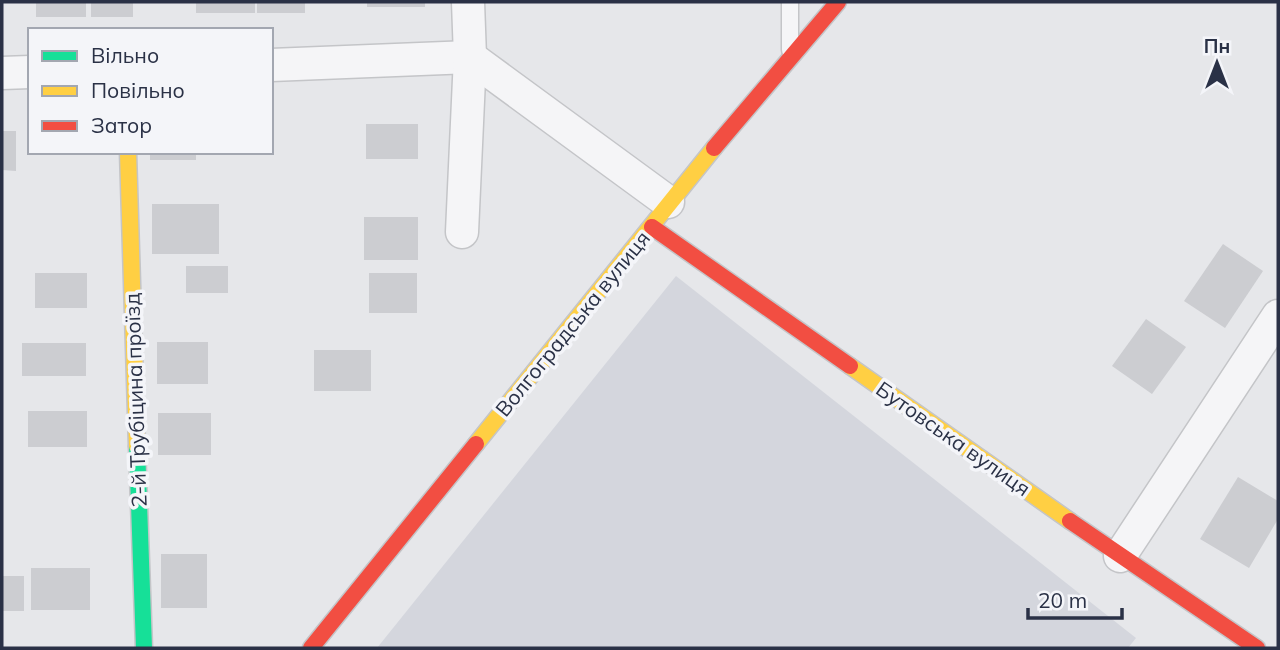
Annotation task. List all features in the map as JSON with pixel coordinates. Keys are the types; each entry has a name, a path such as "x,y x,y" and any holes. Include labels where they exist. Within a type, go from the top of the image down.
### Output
{"street":[{"path":"462,232 470,57 468,2"},
{"name":"Волгоградська вулиця","path":"311,648 660,215 838,2"},
{"path":"273,65 470,57 660,215"},
{"path":"2,73 28,72"},
{"name":"2-й Трубіцина проїзд","path":"128,154 144,648"},
{"name":"Бутовська вулиця","path":"660,215 1120,556 1257,648"},
{"path":"1120,556 1278,316"}],"lane":[{"path":"790,2 790,60"}],"shaded area":[{"path":"676,276 1136,638 1128,648 377,648"}],"building":[{"path":"36,2 86,2 86,17 36,17"},
{"path":"91,2 133,2 133,17 91,17"},
{"path":"196,2 255,2 255,13 196,13"},
{"path":"257,2 305,2 305,13 257,13"},
{"path":"367,2 425,2 425,7 367,7"},
{"path":"366,124 418,124 418,159 366,159"},
{"path":"2,131 16,131 16,171 2,170"},
{"path":"150,154 196,154 196,160 150,160"},
{"path":"152,204 219,204 219,254 152,254"},
{"path":"364,217 418,217 418,260 364,260"},
{"path":"1223,244 1263,271 1225,328 1184,301"},
{"path":"186,266 228,266 228,293 186,293"},
{"path":"35,273 87,273 87,308 35,308"},
{"path":"369,273 417,273 417,313 369,313"},
{"path":"1146,319 1186,347 1152,394 1112,366"},
{"path":"157,342 208,342 208,384 157,384"},
{"path":"22,343 86,343 86,376 22,376"},
{"path":"314,350 371,350 371,391 314,391"},
{"path":"28,411 87,411 87,447 28,447"},
{"path":"158,413 211,413 211,455 158,455"},
{"path":"1238,477 1278,501 1278,519 1249,568 1200,539"},
{"path":"161,554 207,554 207,608 161,608"},
{"path":"31,568 90,568 90,610 31,610"},
{"path":"2,576 24,576 24,611 2,611"}],"traffic: fast":[{"path":"137,446 144,648"}],"traffic: slow":[{"path":"476,444 714,148"},
{"path":"128,154 137,446"},
{"path":"850,366 1070,521"}],"traffic: jam":[{"path":"714,148 838,2"},
{"path":"652,227 850,366"},
{"path":"311,648 476,444"},
{"path":"1070,521 1257,648"}]}
